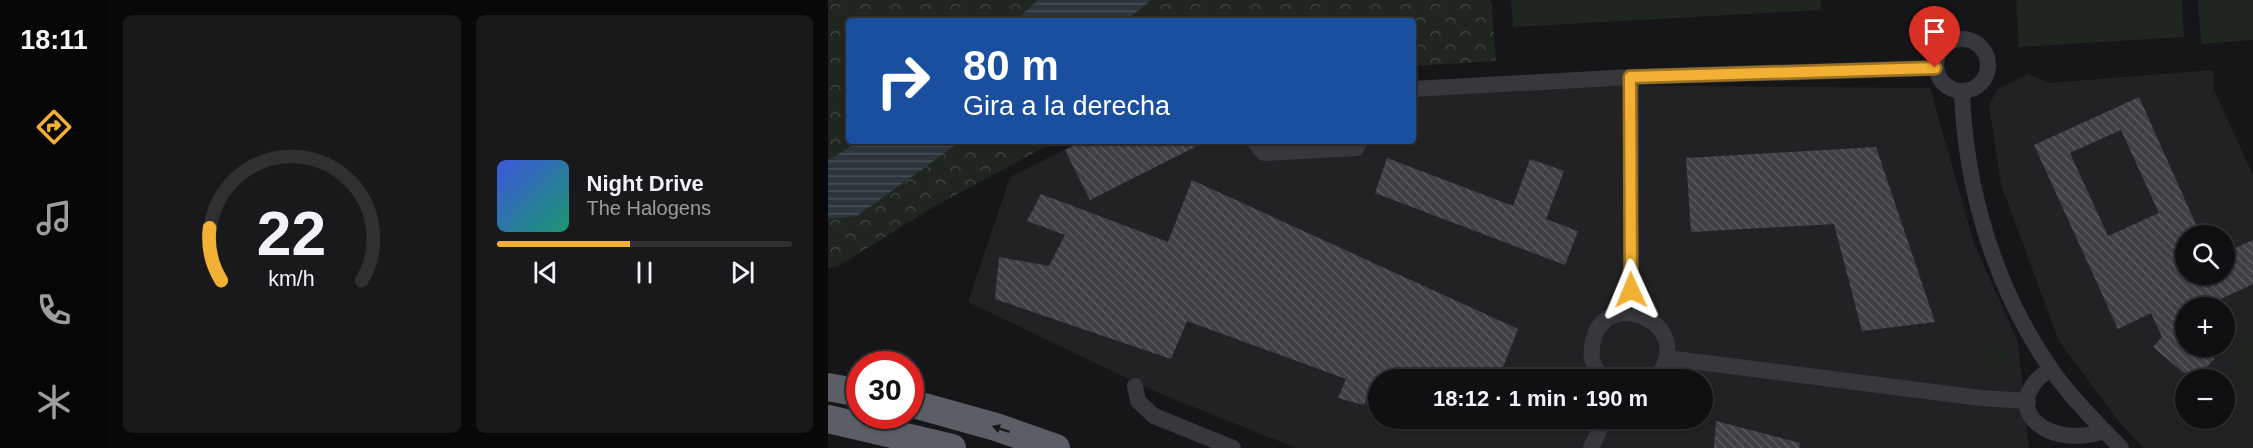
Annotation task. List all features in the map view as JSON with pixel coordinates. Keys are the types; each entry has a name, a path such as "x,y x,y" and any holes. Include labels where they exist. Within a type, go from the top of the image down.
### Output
{"highway":[{"path":"828,387 846,390"},
{"path":"924,407 996,427 1056,448"},
{"path":"828,419 952,448"}],"street":[{"path":"1964,38 1973,40 1980,46 1988,62 1984,79 1971,90 1962,91 1947,87 1937,75 1935,68 1938,52 1949,41 1964,38"},
{"path":"1416,89 1630,77 1935,68"},
{"path":"1630,77 1631,312"},
{"path":"1962,91 1963,132 1972,186 2009,294 2025,328 2051,369 2121,448"},
{"path":"1256,144 1264,153 1356,148 1358,144"},
{"path":"1597,369 1591,352 1598,329 1618,314 1631,312 1644,315 1655,322 1663,333 1668,345 1663,369"},
{"path":"1667,358 1981,398 2028,401"},
{"path":"2051,369 2032,387 2028,401 2031,423 2040,436 2050,444 2072,448 2086,444 2104,431"},
{"path":"1135,386 1138,401 1154,417 1233,448"},
{"path":"1591,448 1600,429"}],"shaded area":[{"path":"1038,0 1151,0 1129,18 1018,18"},
{"path":"2213,70 2214,90 2253,175 2253,448 2143,448 2116,418 2059,341 2001,185 1989,104 1998,89 2028,74 2049,83"},
{"path":"1587,85 1930,88 1974,243 2018,342 2029,448 1296,448 1156,392 968,302 1010,177 1076,144 1416,144 1416,91"},
{"path":"855,144 957,144 857,216 828,219 828,160"}],"green space":[{"path":"828,0 1491,0 1496,61 1416,66 1416,18 846,18 846,144 1050,144 935,206 837,267 828,268"},
{"path":"1511,0 1820,0 1821,10 1513,27"},
{"path":"2016,0 2182,0 2184,37 2019,47"},
{"path":"2198,0 2253,0 2253,40 2201,44"},
{"path":"2253,336 2253,388 2235,372 2235,369 2227,365"},
{"path":"1995,346 2003,349 2006,357 2003,365 1995,368 1987,365 1984,357 1987,349"}],"building":[{"path":"2139,97 2196,225 2175,225 2175,285 2235,285 2235,248 2253,240 2253,284 2225,297 2175,297 2175,357 2214,357 2214,360 2202,369 2179,369 2153,347 2162,337 2151,313 2118,329 2034,145","holes":["2121,130 2159,213 2108,236 2070,153"]},
{"path":"1076,144 1201,144 1090,200 1065,150"},
{"path":"1876,147 1935,322 1862,331 1834,224 1691,232 1686,158"},
{"path":"1387,158 1513,206 1530,159 1564,171 1546,219 1578,231 1565,265 1375,193"},
{"path":"1192,180 1518,329 1502,369 1368,369 1368,394 1364,405 1338,398 1346,379 1187,321 1171,359 995,299 999,257 1049,266 1065,235 1027,221 1041,194 1168,242"},
{"path":"1716,421 1800,443 1799,448 1714,448"}],"route":[{"path":"1631,290 1630,77 1935,68"}]}
